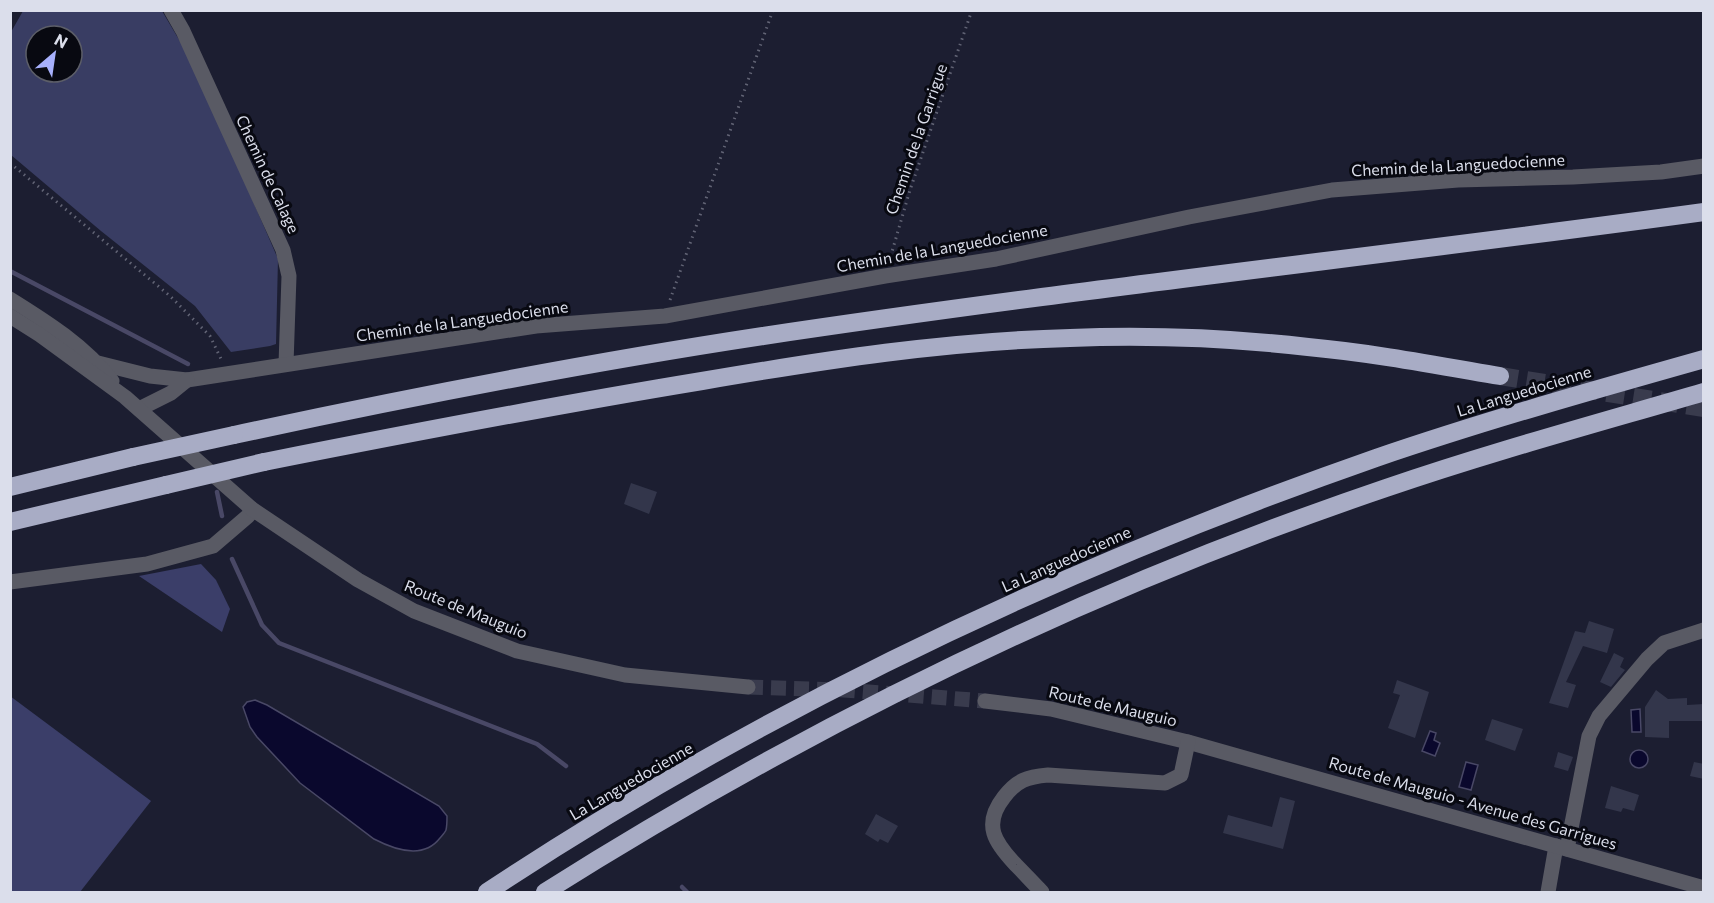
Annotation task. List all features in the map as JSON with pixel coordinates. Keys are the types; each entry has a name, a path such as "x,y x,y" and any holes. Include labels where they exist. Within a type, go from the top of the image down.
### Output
{"highway":[{"path":"10,487 133,457 380,404 497,381 771,335 1058,294 1704,212"},
{"path":"10,522 264,462 490,417 841,358 995,341 1133,337 1253,341 1369,354 1500,376"},
{"name":"La Languedocienne","path":"487,892 638,798 789,713 1032,594 1158,540 1378,457 1529,409 1704,359"},
{"path":"544,892 663,820 805,741 975,656 1107,596 1223,548 1386,488 1704,392"}],"street":[{"name":"Chemin de Calage","path":"171,10 183,31 283,250 289,276 286,364"},
{"name":"Chemin de la Languedocienne","path":"98,363 150,376 187,380 536,326 665,316 885,276 996,259 1189,217 1332,190 1458,180 1661,172 1704,166"},
{"path":"10,299 52,325 98,363 125,397"},
{"path":"10,316 125,397"},
{"name":"Chemin de la Languedocienne","path":"139,409 171,393 187,380"},
{"name":"Route de Mauguio","path":"125,397 252,509 358,580 414,611 517,651 624,675 748,687"},
{"path":"10,582 147,564 213,546 248,516 252,509"},
{"path":"1548,892 1589,736 1599,716 1647,659 1664,643 1704,630"},
{"name":"Route de Mauguio","path":"985,701 1051,709 1233,754"},
{"path":"1042,892 998,845 993,834 992,824 998,804 1012,786 1032,776 1047,775 1165,783 1181,775 1188,742"},
{"name":"Route de Mauguio - Avenue des Garrigues","path":"1233,754 1704,888"}],"path":[{"path":"665,316 773,10"},
{"name":"Chemin de la Garrigue","path":"885,276 910,190 972,10"},
{"path":"10,163 170,296 210,336 227,373"}],"shaded area":[{"path":"23,11 162,11 194,65 278,259 276,344 231,352 195,306 11,155 11,32"},
{"path":"201,564 216,580 230,609 222,632 139,576"},
{"path":"10,696 151,801 80,892 11,892"},
{"path":"255,700 439,806 447,816 445,832 433,845 417,851 391,847 374,839 300,783 257,737 250,727 243,707 247,702"},
{"path":"1640,709 1641,732 1632,732 1631,710"},
{"path":"1430,731 1436,733 1434,740 1440,743 1435,756 1422,751"},
{"path":"1639,750 1645,753 1648,759 1645,765 1639,768 1633,765 1630,759 1633,753"},
{"path":"1466,762 1478,765 1471,790 1459,787"}],"building":[{"path":"631,483 657,492 649,514 624,504"},
{"path":"1589,621 1614,629 1607,653 1583,646 1566,682 1576,685 1568,708 1549,703 1575,631 1585,633"},
{"path":"1614,653 1624,658 1620,667 1625,670 1611,687 1600,682"},
{"path":"1397,680 1429,692 1415,738 1388,728 1400,695 1393,693"},
{"path":"1656,690 1668,699 1687,698 1687,705 1704,704 1703,721 1669,721 1669,738 1645,737 1645,707"},
{"path":"1492,719 1523,729 1515,751 1485,740"},
{"path":"1558,752 1573,757 1568,771 1554,767"},
{"path":"1694,762 1704,764 1704,779 1690,776"},
{"path":"1611,786 1639,795 1634,811 1623,808 1621,812 1605,808"},
{"path":"1280,797 1295,801 1283,849 1223,833 1228,815 1272,827"},
{"path":"876,814 898,826 888,843 880,839 878,842 865,834"}],"waterway":[{"path":"10,271 188,364"},
{"path":"217,492 222,516"},
{"path":"232,559 262,625 279,643 537,744 566,766"},
{"path":"682,887 687,892"}],"tunnel":[{"path":"1500,376 1704,408"},
{"path":"748,687 844,690 985,701"}]}
